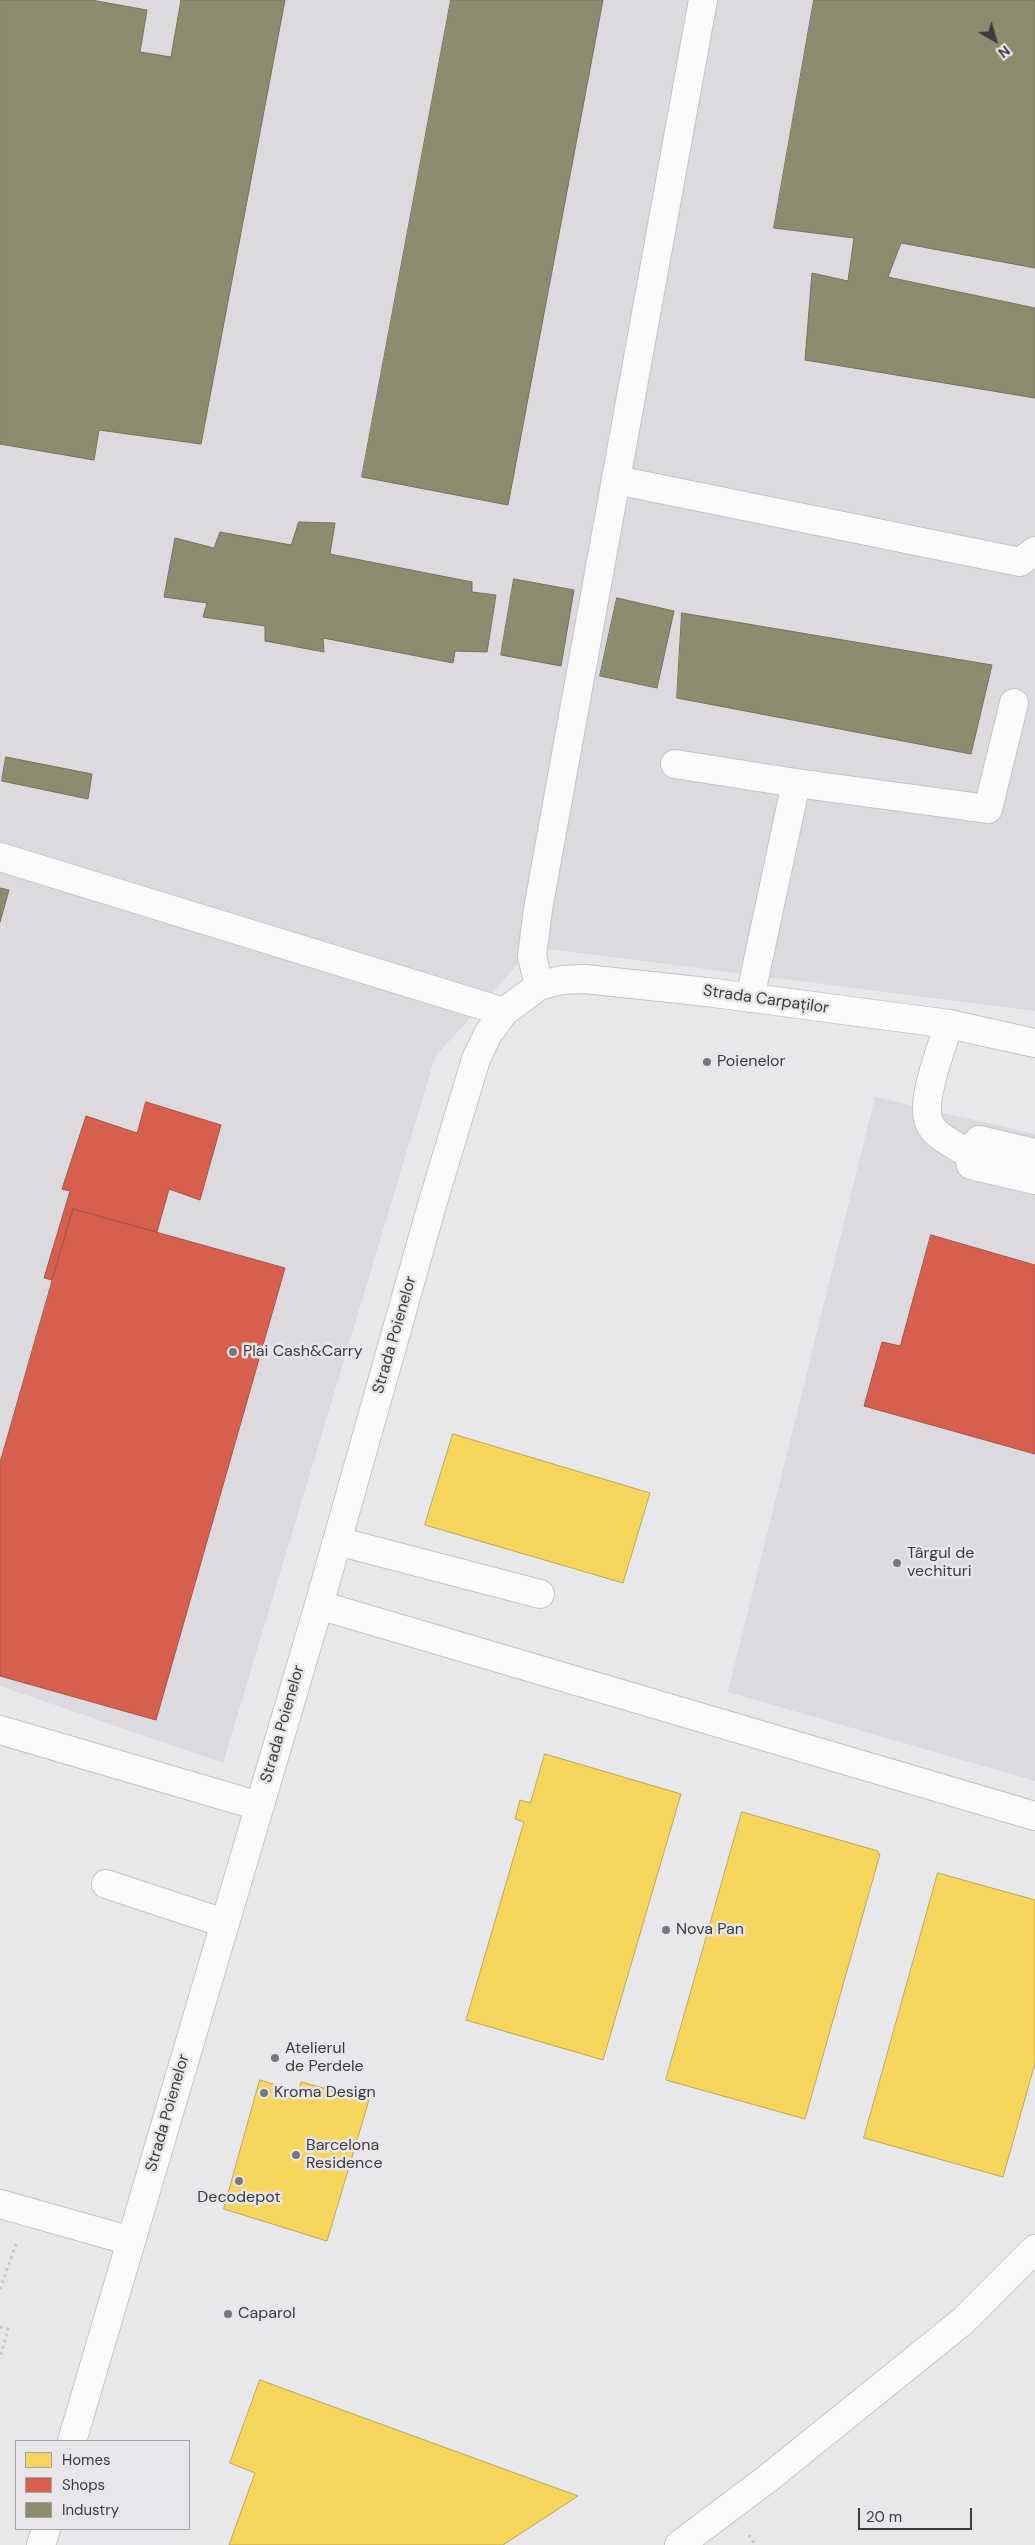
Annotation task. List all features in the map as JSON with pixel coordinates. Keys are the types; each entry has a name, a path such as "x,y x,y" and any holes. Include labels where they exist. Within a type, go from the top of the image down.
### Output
{"main road":[{"path":"539,986 532,956 538,909 703,0"},
{"path":"616,480 1020,562 1035,551"},
{"path":"675,764 796,783 988,809 1014,703"},
{"path":"750,998 796,783"},
{"path":"0,857 504,1012"},
{"name":"Strada Carpaților","path":"504,1012 539,986 561,980 585,979 948,1024 1035,1044"},
{"name":"Strada Poienelor","path":"72,2440 319,1605 473,1068 488,1034 504,1012"},
{"path":"948,1024 927,1102 928,1122 939,1135 968,1153 971,1165 1035,1180"},
{"path":"968,1153 979,1140 1035,1153"},
{"path":"337,1541 540,1594"},
{"path":"319,1605 1035,1816"},
{"path":"0,1730 259,1806"},
{"path":"106,1884 224,1923"},
{"path":"0,2204 130,2241"},
{"path":"679,2545 767,2479 963,2321 1035,2249"},
{"path":"41,2545 46,2530"}],"path":[{"path":"0,2327 8,2329 0,2358"},
{"path":"747,2532 755,2545"}],"shaded area":[{"path":"0,0 1035,0 1035,1011 533,947 435,1057 223,1763 0,1686"},
{"name":"Târgul de vechituri","path":"875,1097 1035,1134 1035,1781 728,1692"}],"building: Homes":[{"path":"453,1434 650,1493 623,1583 425,1525"},
{"path":"545,1754 681,1794 603,2060 466,2020 524,1822 515,1819 520,1800 530,1803"},
{"path":"742,1812 878,1851 878,1854 880,1854 805,2119 666,2080"},
{"path":"938,1873 1035,1900 1035,2063 1003,2177 864,2138"},
{"name":"Barcelona Residence","path":"260,2080 298,2092 301,2082 369,2100 327,2241 224,2209"},
{"path":"260,2380 578,2496 503,2545 229,2545 255,2473 230,2463"}],"building: Shops":[{"path":"146,1102 221,1125 200,1200 169,1189 157,1232 73,1209 52,1280 44,1278 70,1191 62,1189 86,1116 137,1133"},
{"path":"73,1209 285,1268 156,1720 0,1676 0,1463"},
{"path":"931,1235 1035,1265 1035,1454 864,1406 882,1342 900,1346"}],"building: Industry":[{"path":"0,0 91,0 147,10 140,52 171,57 181,0 285,0 201,444 99,430 94,460 0,444"},
{"path":"451,0 603,0 508,505 362,477"},
{"path":"814,0 1035,0 1035,268 901,243 888,277 1035,308 1035,398 805,360 812,273 848,281 854,238 774,228"},
{"path":"299,522 335,523 330,554 472,582 472,592 496,595 487,652 455,651 453,663 323,638 324,652 265,641 265,626 203,617 207,603 164,597 175,538 214,548 220,532 291,545"},
{"path":"514,579 574,590 561,666 501,655"},
{"path":"617,598 674,611 657,688 600,676"},
{"path":"682,613 992,665 971,754 677,698"},
{"path":"6,757 92,774 88,799 2,781"},
{"path":"0,888 9,890 0,922"}],"place":[{"name":"Poienelor","path":"707,1062"},
{"name":"Plai Cash&Carry","path":"233,1352"},
{"name":"Târgul de vechituri","path":"897,1563"},
{"name":"Nova Pan","path":"666,1930"},
{"name":"Atelierul de Perdele","path":"275,2058"},
{"name":"Kroma Design","path":"264,2093"},
{"name":"Barcelona Residence","path":"296,2155"},
{"name":"Decodepot","path":"239,2181"},
{"name":"Caparol","path":"228,2314"}]}
